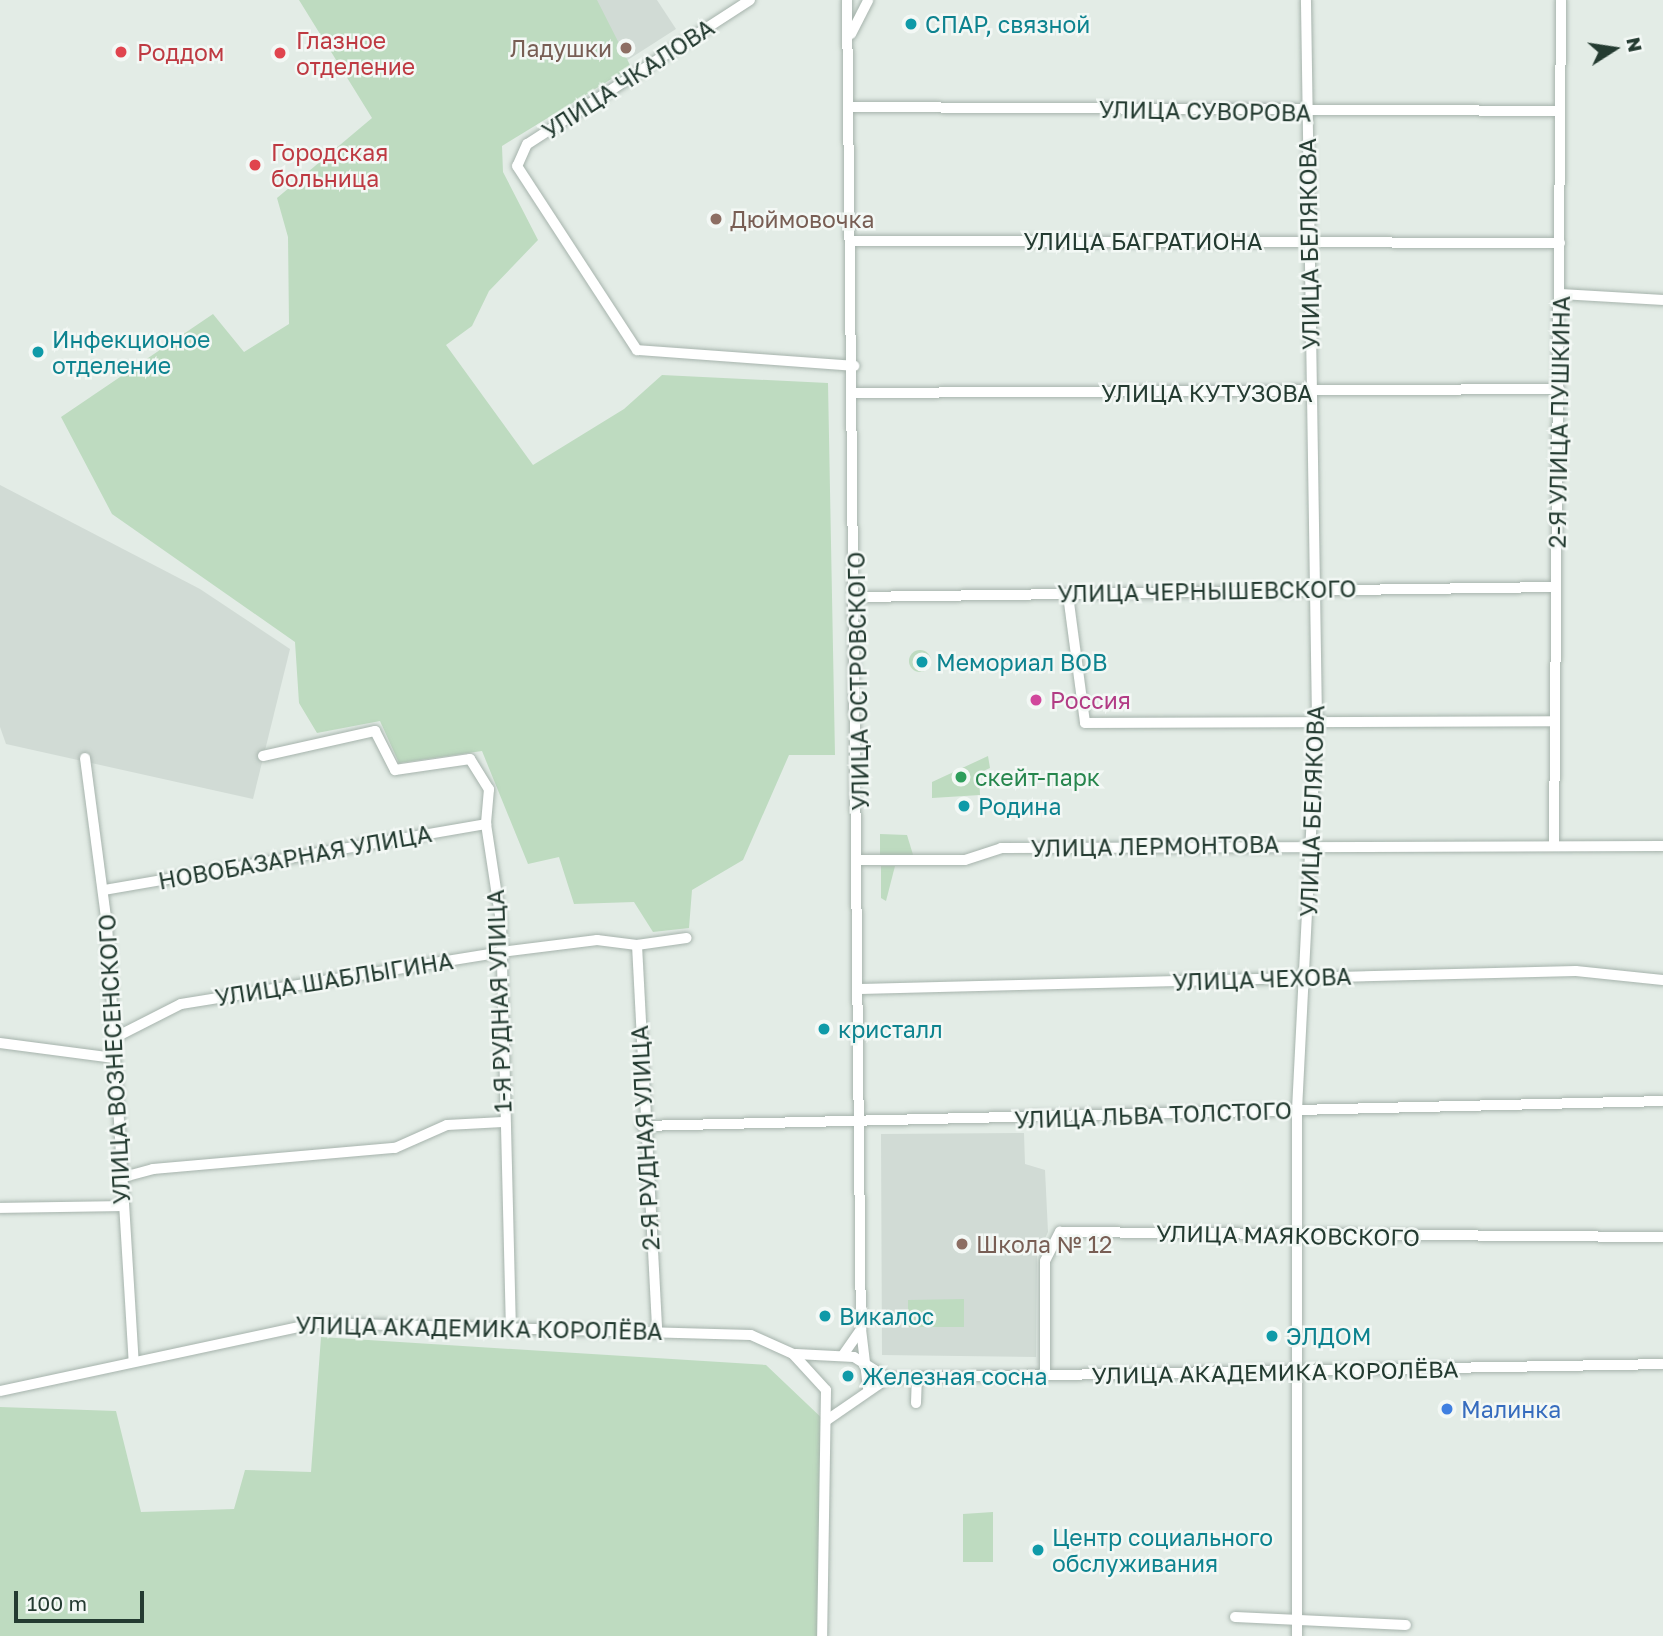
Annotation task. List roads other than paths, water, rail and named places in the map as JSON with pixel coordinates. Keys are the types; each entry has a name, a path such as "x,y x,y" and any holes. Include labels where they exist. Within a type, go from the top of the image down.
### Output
{"street":[{"name":"УЛИЦА ЧКАЛОВА","path":"750,0 527,144 517,166 637,350 854,366"},
{"name":"УЛИЦА ОСТРОВСКОГО","path":"848,0 851,34 862,1329 865,1365"},
{"name":"УЛИЦА ОСТРОВСКОГО","path":"851,34 868,0"},
{"name":"УЛИЦА БЕЛЯКОВА","path":"1297,1636 1297,1110 1313,845 1317,720 1306,0"},
{"name":"2-Я УЛИЦА ПУШКИНА","path":"1555,843 1561,0"},
{"name":"УЛИЦА СУВОРОВА","path":"851,107 1306,112 1560,111"},
{"name":"УЛИЦА БАГРАТИОНА","path":"852,241 1560,243"},
{"path":"1561,293 1663,300"},
{"name":"УЛИЦА КУТУЗОВА","path":"854,393 1559,390"},
{"name":"УЛИЦА ЧЕРНЫШЕВСКОГО","path":"857,597 1068,595 1316,588 1556,587"},
{"path":"1068,595 1085,723 1554,721"},
{"name":"1-Я РУДНАЯ УЛИЦА","path":"263,756 375,731 395,770 470,759 489,789 486,824 501,952 503,1122 511,1327"},
{"name":"УЛИЦА ВОЗНЕСЕНСКОГО","path":"85,758 104,890 121,1206 134,1361"},
{"name":"НОВОБАЗАРНАЯ УЛИЦА","path":"104,890 486,824"},
{"name":"УЛИЦА ЛЕРМОНТОВА","path":"859,860 965,860 1002,848 1555,843 1663,846"},
{"name":"УЛИЦА ШАБЛЫГИНА","path":"114,1038 181,1004 501,952 597,940 636,945 687,938"},
{"name":"2-Я РУДНАЯ УЛИЦА","path":"636,945 642,1126 657,1330"},
{"name":"УЛИЦА ЧЕХОВА","path":"860,989 1576,971 1663,980"},
{"path":"0,1042 114,1058"},
{"name":"УЛИЦА ЛЬВА ТОЛСТОГО","path":"642,1126 861,1119 1044,1121 1297,1110 1663,1101"},
{"path":"120,1178 153,1169 395,1148 447,1125 503,1122"},
{"path":"0,1208 121,1206"},
{"name":"УЛИЦА МАЯКОВСКОГО","path":"1045,1376 1045,1261 1060,1232 1663,1237"},
{"name":"УЛИЦА АКАДЕМИКА КОРОЛЁВА","path":"0,1391 308,1323 657,1330 751,1335 793,1354"},
{"path":"822,1636 827,1420 823,1385 838,1357 862,1329"},
{"path":"793,1354 838,1357 865,1365 888,1378"},
{"path":"793,1354 823,1385 846,1403"},
{"name":"УЛИЦА АКАДЕМИКА КОРОЛЁВА","path":"888,1378 1663,1363"},
{"path":"865,1365 868,1388"},
{"path":"827,1420 846,1403 888,1378"},
{"path":"916,1403 917,1379"},
{"path":"1235,1617 1406,1625"}],"place":[{"name":"СПАР, связной","path":"911,24"},
{"name":"Ладушки","path":"626,48"},
{"name":"Роддом","path":"121,52"},
{"name":"Глазное отделение","path":"280,53"},
{"name":"Городская больница","path":"255,165"},
{"name":"Дюймовочка","path":"716,219"},
{"name":"Инфекционое отделение","path":"38,352"},
{"name":"Мемориал ВОВ","path":"922,662"},
{"name":"Россия","path":"1036,700"},
{"name":"скейт-парк","path":"961,777"},
{"name":"Родина","path":"964,806"},
{"name":"кристалл","path":"824,1029"},
{"name":"Школа № 12","path":"962,1244"},
{"name":"Викалос","path":"825,1316"},
{"name":"ЭЛДОМ","path":"1272,1336"},
{"name":"Железная сосна","path":"848,1376"},
{"name":"Малинка","path":"1447,1409"},
{"name":"Центр социального обслуживания","path":"1038,1550"}]}
